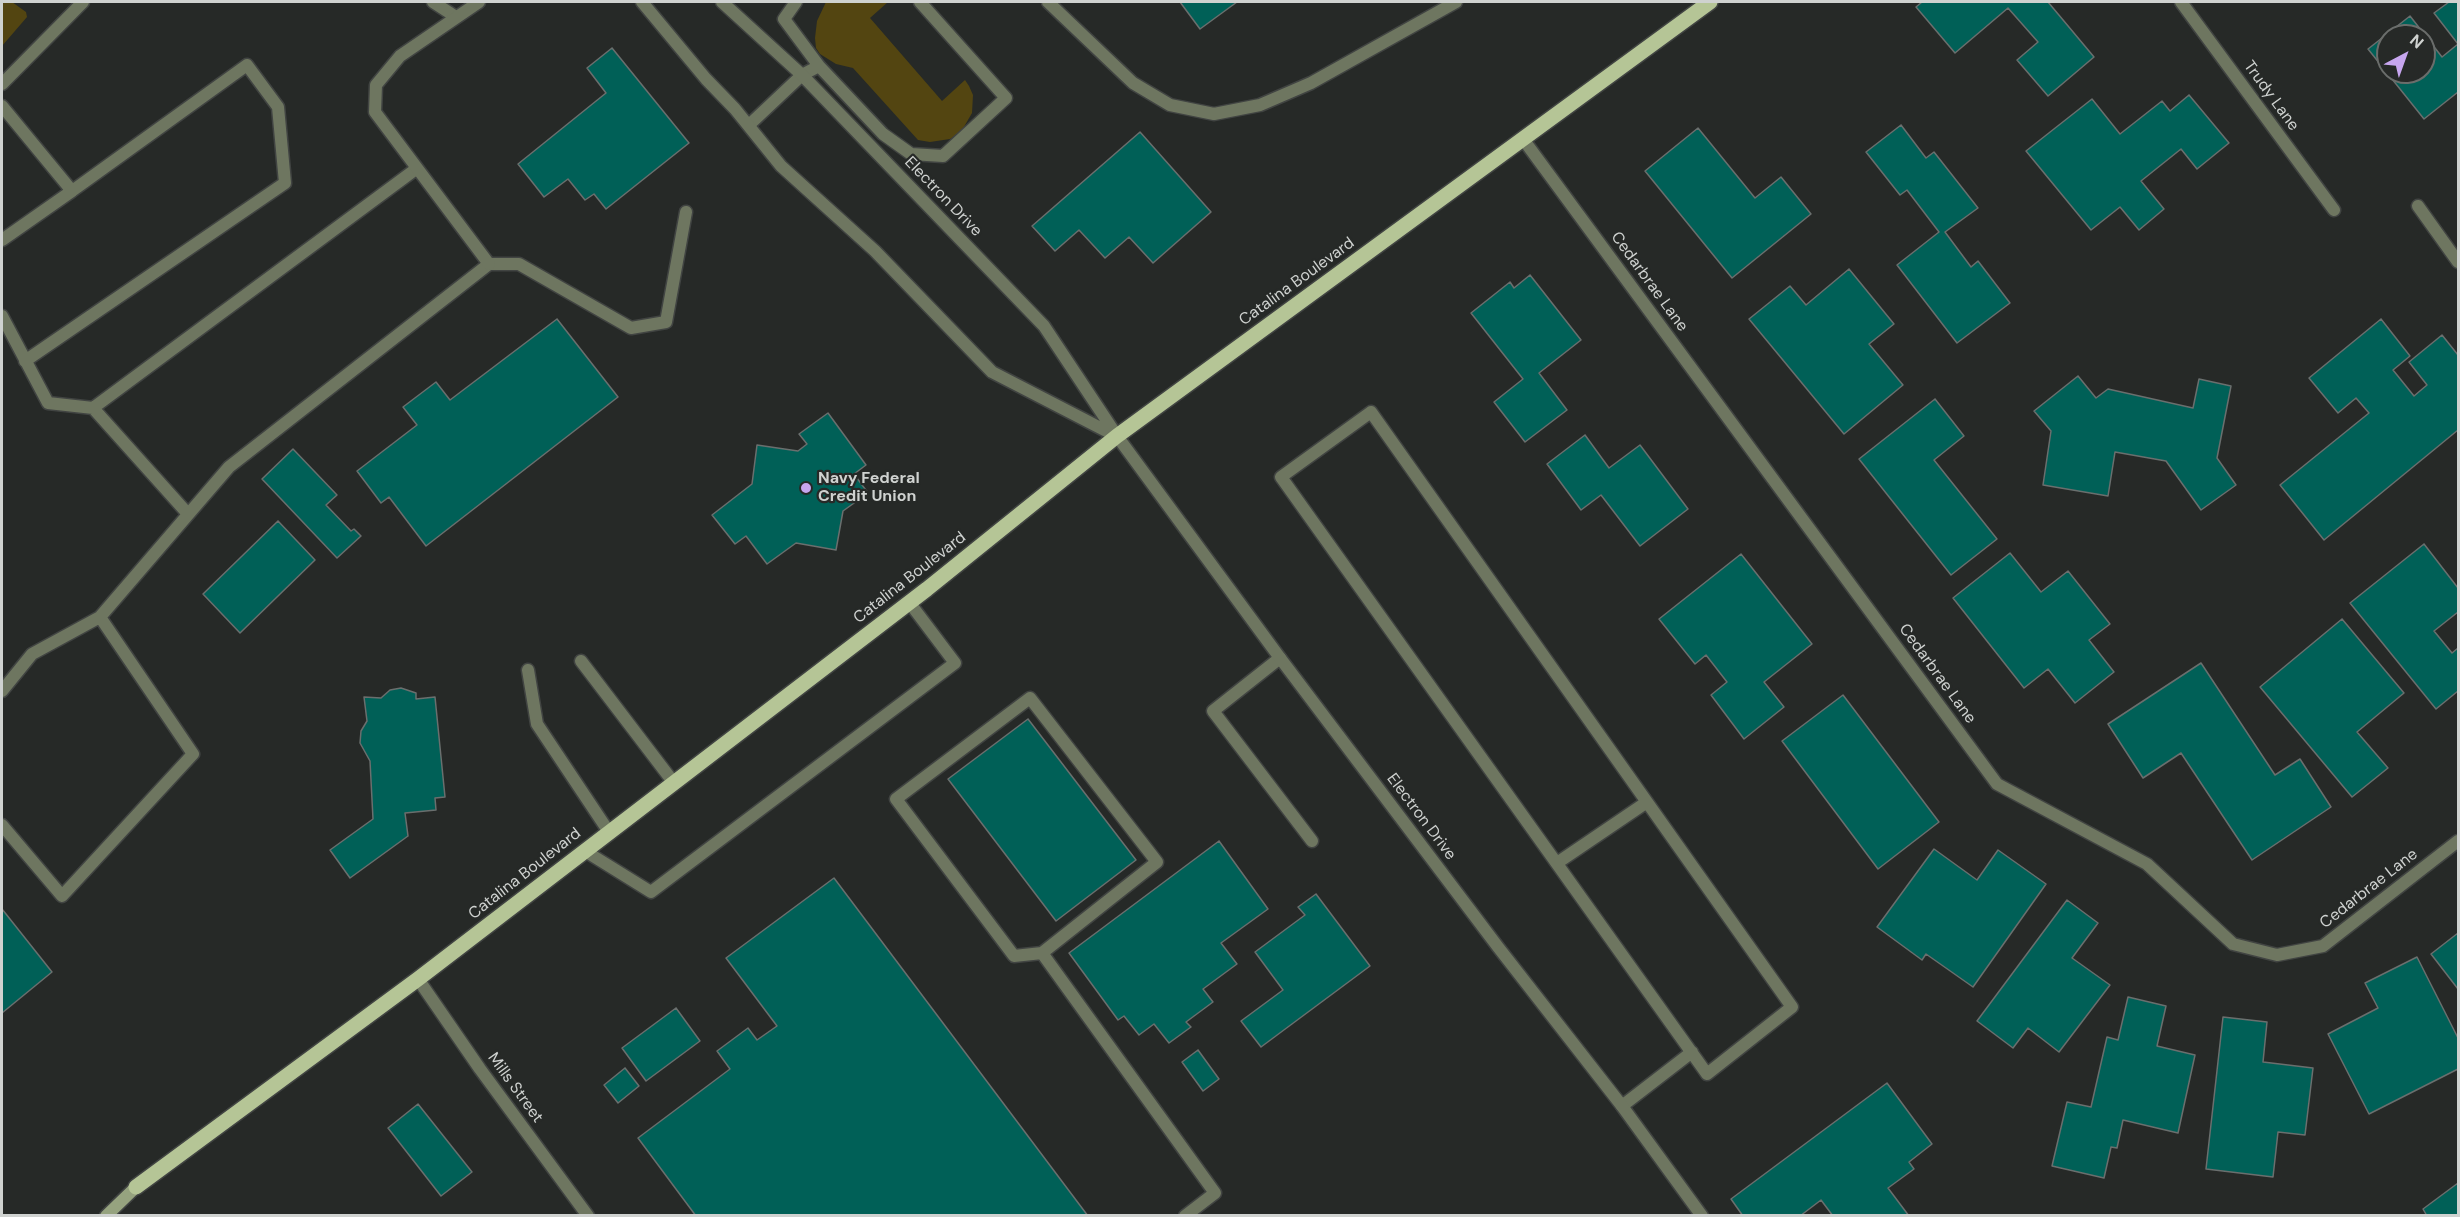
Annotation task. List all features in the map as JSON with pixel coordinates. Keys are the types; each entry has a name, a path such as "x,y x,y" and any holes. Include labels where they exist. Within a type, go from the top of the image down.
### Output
{"main road":[{"name":"Catalina Boulevard","path":"136,1187 418,979 909,602 1117,436 1710,2"},
{"path":"106,1215 136,1187"}],"street":[{"path":"2,84 83,2"},
{"path":"433,2 456,17"},
{"path":"479,2 400,56 376,85 375,112 489,264"},
{"name":"Electron Drive","path":"642,2 706,80 749,125 781,166 875,250 992,372 1117,436"},
{"name":"Electron Drive","path":"722,2 802,75 1044,326 1117,436 1280,658 1498,947 1622,1106 1702,1215"},
{"path":"796,2 784,19 819,66 883,134 911,154 943,156 1006,98 920,2"},
{"path":"1048,2 1132,83 1170,105 1215,114 1260,105 1311,83 1456,2"},
{"name":"Trudy Lane","path":"2181,2 2334,210"},
{"path":"2,240 247,65 278,107 285,183 25,361"},
{"path":"749,125 802,75 819,66"},
{"path":"2,106 72,191"},
{"name":"Cedarbrae Lane","path":"1523,139 1997,784 2147,864 2233,944 2277,955 2323,946 2458,841"},
{"path":"93,408 416,169"},
{"path":"2418,206 2458,262"},
{"path":"2,691 32,654 100,617 229,467 489,264 519,264 631,328 666,322 686,212"},
{"path":"2,316 48,403 93,408 188,514"},
{"path":"1371,412 1792,1007 1707,1074 1557,863 1281,477 1371,412"},
{"path":"585,851 651,892 955,663 909,602"},
{"path":"2,825 62,896 193,754 100,617"},
{"path":"1280,658 1213,711 1312,841"},
{"path":"581,661 674,783"},
{"path":"528,670 537,724 609,832"},
{"path":"1030,698 1157,862 1042,953 1014,956 896,799 1030,698"},
{"path":"1557,863 1647,802"},
{"path":"1042,953 1215,1193 1185,1215"},
{"name":"Mills Street","path":"418,979 480,1069 588,1215"},
{"path":"1622,1106 1692,1052"}],"shaded area":[{"path":"2,2 12,2 26,12 27,17 2,46"},
{"path":"826,2 888,2 870,18 942,101 965,80 969,86 973,95 972,113 961,132 950,139 930,142 918,140 853,68 836,64 820,54 816,48 815,38 817,21"}],"building":[{"path":"1180,2 1237,2 1200,29"},
{"path":"1922,2 2048,2 2094,57 2048,96 2017,60 2038,42 2008,8 1955,53 1916,7"},
{"path":"2449,2 2458,2 2458,44 2434,13"},
{"path":"2410,16 2416,24 2400,24"},
{"path":"2376,43 2376,59 2368,49"},
{"path":"2458,44 2458,92 2424,119 2396,84 2436,84 2436,49 2442,57"},
{"path":"612,48 689,143 606,209 594,194 585,200 568,179 544,197 518,164 606,93 587,68"},
{"path":"2189,95 2229,143 2197,169 2181,149 2141,181 2164,209 2139,230 2120,207 2091,230 2026,151 2092,99 2120,134 2162,101 2170,111"},
{"path":"1901,125 1926,158 1934,152 1978,208 1945,232 1971,267 1978,261 2010,303 1957,343 1897,265 1939,232 1907,190 1900,195 1866,152"},
{"path":"1698,128 1755,198 1781,177 1811,214 1732,278 1645,171"},
{"path":"1140,132 1211,212 1153,263 1129,237 1105,258 1079,230 1055,251 1032,226"},
{"path":"1849,269 1894,324 1869,344 1903,385 1844,434 1749,319 1790,286 1806,305"},
{"path":"1530,275 1581,340 1539,373 1567,410 1525,442 1494,402 1523,379 1471,313 1510,282 1514,288"},
{"path":"557,319 618,397 426,546 389,497 381,503 357,471 417,425 403,407 436,382 450,400"},
{"path":"2381,319 2410,356 2393,370 2414,396 2427,385 2409,362 2442,335 2458,355 2458,430 2324,540 2280,485 2369,413 2356,398 2338,413 2309,378"},
{"path":"2078,376 2096,398 2108,389 2193,408 2199,379 2231,386 2217,458 2236,485 2201,510 2166,461 2115,452 2108,496 2043,485 2051,431 2034,411"},
{"path":"1935,399 1964,436 1934,460 1997,539 1951,575 1859,459"},
{"name":"Navy Federal Credit Union","path":"828,413 866,465 854,474 868,493 843,511 836,550 796,543 767,564 746,536 735,544 712,515 752,484 757,445 798,451 807,444 799,434"},
{"path":"1585,435 1609,468 1640,445 1688,509 1640,546 1601,495 1581,510 1547,464"},
{"path":"293,449 337,495 326,505 351,531 354,529 361,536 337,558 262,479"},
{"path":"278,521 315,560 240,633 203,594"},
{"path":"2424,544 2458,588 2458,612 2434,631 2452,653 2458,648 2458,691 2436,709 2350,603"},
{"path":"2010,553 2041,592 2068,571 2110,624 2089,640 2114,672 2075,703 2048,669 2024,688 1953,598"},
{"path":"1741,554 1812,644 1764,682 1784,707 1744,739 1711,695 1727,682 1706,655 1695,664 1659,619"},
{"path":"2342,619 2404,693 2357,732 2388,768 2352,797 2260,687"},
{"path":"2201,663 2275,775 2300,759 2331,807 2252,860 2181,753 2143,778 2108,724"},
{"path":"401,688 416,693 416,699 435,697 445,797 435,798 436,810 405,813 408,836 350,878 330,850 373,819 370,761 360,743 361,731 367,721 364,697 381,698 390,690"},
{"path":"1843,695 1939,822 1878,869 1782,741"},
{"path":"1028,719 1136,860 1056,921 948,779"},
{"path":"1219,841 1268,909 1221,943 1237,964 1203,989 1213,1002 1186,1022 1191,1027 1169,1043 1154,1024 1139,1035 1124,1016 1118,1020 1069,953"},
{"path":"1934,849 1977,880 1998,850 2046,884 1973,987 1926,954 1922,960 1877,927"},
{"path":"834,878 1088,1216 696,1216 638,1138 730,1069 717,1051 748,1028 757,1040 777,1026 726,958"},
{"path":"1316,894 1370,966 1261,1047 1241,1021 1283,990 1255,952 1305,915 1298,907"},
{"path":"2067,900 2098,923 2072,958 2110,985 2059,1052 2028,1028 2013,1048 1977,1021"},
{"path":"2,909 52,972 2,1013"},
{"path":"2458,933 2458,989 2431,954"},
{"path":"2417,957 2458,1038 2458,1069 2369,1114 2328,1034 2378,1008 2365,983"},
{"path":"2128,997 2166,1006 2157,1046 2195,1055 2178,1133 2123,1120 2117,1148 2111,1147 2104,1178 2052,1166 2067,1102 2091,1107 2107,1037 2118,1040"},
{"path":"676,1008 700,1041 646,1081 622,1048"},
{"path":"2223,1017 2267,1022 2263,1062 2313,1068 2305,1135 2278,1132 2273,1177 2206,1169"},
{"path":"1198,1050 1219,1079 1203,1091 1182,1062"},
{"path":"625,1068 639,1086 618,1103 604,1085"},
{"path":"1887,1083 1932,1144 1909,1162 1914,1169 1888,1188 1909,1216 1833,1216 1821,1200 1800,1216 1743,1216 1731,1199"},
{"path":"418,1104 472,1172 441,1196 388,1128"},
{"path":"2458,1183 2458,1216 2427,1216 2423,1209"}],"place":[{"name":"Navy Federal Credit Union","path":"806,488"}]}
